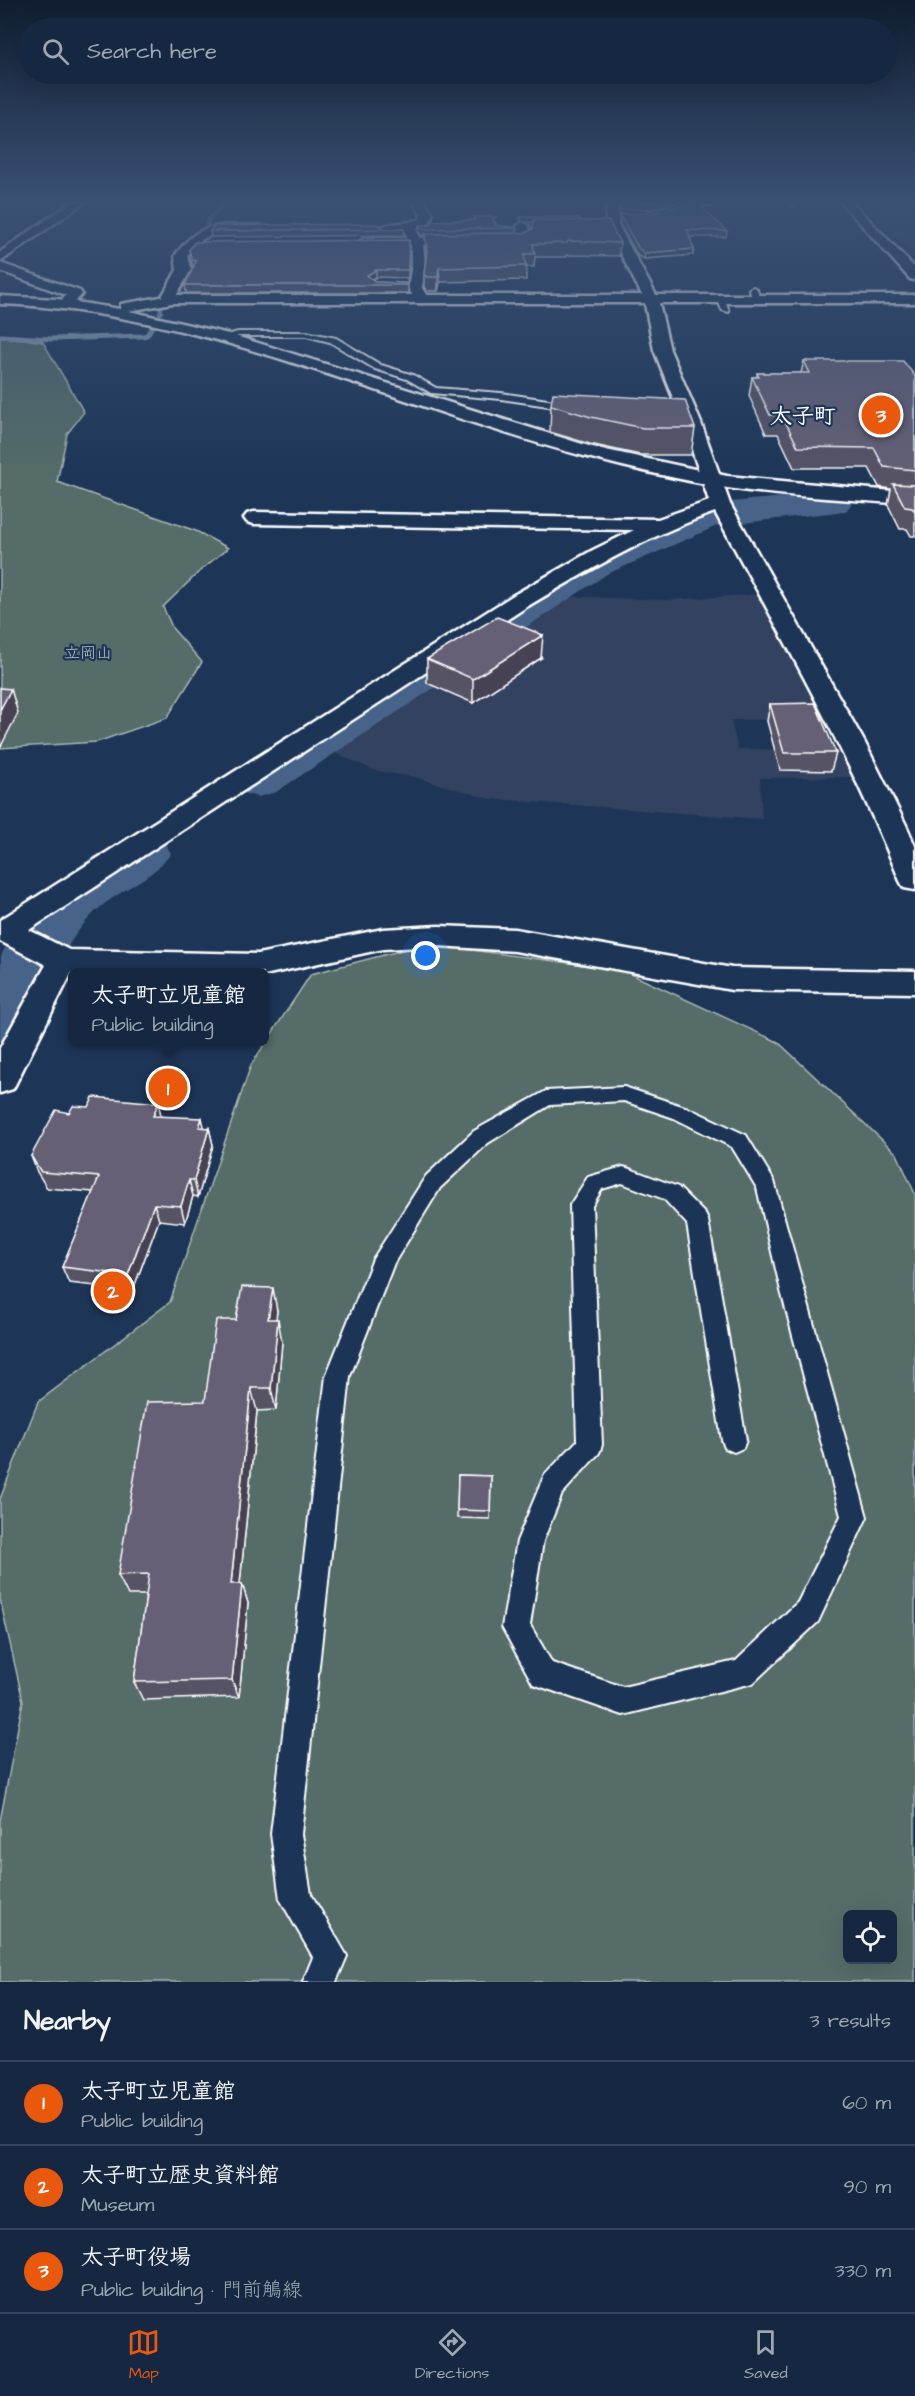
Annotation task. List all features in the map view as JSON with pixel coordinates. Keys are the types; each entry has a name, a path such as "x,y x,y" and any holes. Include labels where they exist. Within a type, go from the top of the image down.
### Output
{"street":[{"path":"66,304 75,294"},
{"path":"167,300 170,294"},
{"path":"420,294 422,299"},
{"path":"649,294 662,350 687,422 723,510 852,743 892,825 915,881"},
{"path":"106,310 167,300 651,299 724,304 753,294"},
{"path":"771,294 915,299"},
{"path":"0,300 66,304 169,323 224,337 588,452 712,479 915,499"},
{"path":"723,510 662,524 600,554 520,601 5,931 64,960 258,965 383,939 438,936 515,940 732,979 915,982"},
{"path":"254,518 662,524"},
{"path":"0,1080 64,960"}],"lane":[{"path":"224,337 238,334 306,334 333,340 378,367 410,377 434,390 501,396 580,408"},
{"path":"319,1982 331,1956 296,1899 286,1834 338,1376 384,1259 433,1182 481,1137 546,1098 624,1094 681,1113 739,1141 767,1186 792,1292 854,1517 808,1612 743,1673 623,1701 543,1674 516,1627 530,1541 541,1513 553,1485 590,1445 581,1205 595,1183 623,1175 671,1193 697,1220 734,1440"}],"shaded area":[{"path":"763,594 821,710 798,719 731,720 738,749 840,750 854,777 760,778 762,819 490,799 414,777 376,771 320,747 557,596 667,600"}],"green space":[{"name":"立岡山","path":"0,335 43,342 84,412 67,434 57,482 196,531 228,548 201,570 163,607 173,629 202,662 167,718 97,742 0,748"},
{"path":"426,944 622,970 778,1042 897,1154 915,1194 915,1982 0,1982 0,1821 23,1701 0,1599 0,1499 38,1402 170,1302 251,1065 264,1046 269,1046 269,1038 311,974"}],"building":[{"path":"804,361 903,361 915,376 915,470 884,467 874,448 798,447 782,415 770,415 752,377 759,377 757,373 810,373"},
{"path":"553,393 685,400 695,428 643,428 591,417 551,405"},
{"path":"893,484 915,485 915,511 905,507"},
{"path":"497,617 543,635 473,679 427,659"},
{"path":"0,688 11,689 0,710"},
{"path":"815,703 836,753 784,753 770,704"},
{"path":"93,1097 158,1103 153,1116 202,1118 199,1127 209,1128 194,1180 189,1180 181,1206 154,1204 128,1275 62,1267 99,1177 41,1172 31,1156 56,1110 69,1113 73,1106 89,1107"},
{"path":"242,1287 273,1288 268,1319 278,1319 271,1388 251,1388 231,1584 242,1584 232,1680 134,1682 149,1574 118,1575 147,1402 205,1401 216,1320 236,1320"},
{"path":"458,1475 491,1476 490,1511 457,1510"}],"waterway":[{"path":"160,313 162,305"},
{"path":"159,316 161,312"},
{"path":"0,336 52,339 143,336 147,335 153,325"},
{"path":"258,781 593,565 675,528 711,515 833,503"},
{"path":"0,1021 25,968 57,918 84,890 143,853"}],"place":[{"name":"太子町役場","path":"881,415"},
{"name":"太子町立児童館","path":"168,1088"},
{"name":"太子町立歴史資料館","path":"113,1291"}],"district":[{"name":"太子町","path":"803,415"}]}
